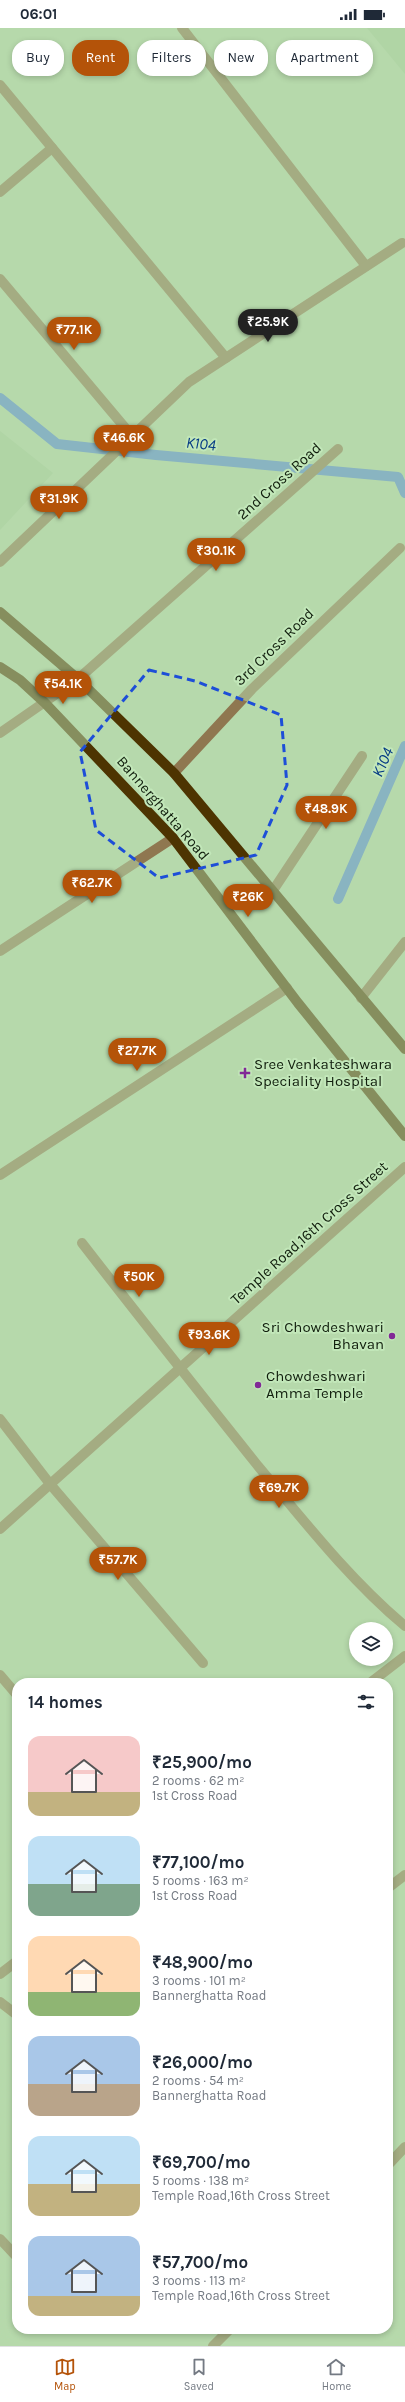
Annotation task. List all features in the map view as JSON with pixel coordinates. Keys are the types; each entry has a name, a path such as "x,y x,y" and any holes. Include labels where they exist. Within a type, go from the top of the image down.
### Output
{"main road":[{"name":"Bannerghatta Road","path":"0,612 78,679 174,773 272,892 405,1049"},
{"name":"Bannerghatta Road","path":"0,667 20,680 45,703 173,838 287,988 405,1136"}],"street":[{"path":"182,28 366,266"},
{"path":"0,85 226,358"},
{"path":"0,192 52,148"},
{"path":"0,562 189,382 402,243"},
{"path":"0,279 131,437"},
{"name":"2nd Cross Road","path":"45,703 78,679 338,449"},
{"name":"3rd Cross Road","path":"174,773 252,689 400,548"},
{"path":"0,733 45,703"},
{"path":"272,892 362,756"},
{"path":"0,951 173,838"},
{"path":"361,998 405,942"},
{"path":"0,1175 287,988"},
{"name":"Temple Road,16th Cross Street","path":"0,1529 405,1167"},
{"path":"82,1242 179,1368 309,1527 384,1608 405,1626"},
{"path":"0,1419 50,1484 203,1663"},
{"path":"376,1678 405,1656"},
{"path":"0,1675 12,1689"},
{"path":"393,1884 405,1875"},
{"path":"0,1974 12,1965"},
{"path":"0,2002 12,2011"},
{"path":"393,2160 405,2147"},
{"path":"0,2239 12,2252"},
{"path":"214,2346 225,2334"}],"highlighted area":[{"path":"149,670 195,681 281,715 287,785 256,855 159,878 96,830 80,752"}],"shaded area":[{"path":"367,28 405,28 405,74"},
{"path":"0,431 53,473 0,530"}],"waterway":[{"name":"K104","path":"0,398 57,444 156,455 398,477 405,493"},
{"name":"K104","path":"338,899 405,746"}],"place":[{"name":"Sree Venkateshwara Speciality Hospital","path":"245,1073"},
{"name":"Sri Chowdeshwari Bhavan","path":"392,1336"},
{"name":"Chowdeshwari Amma Temple","path":"258,1385"}]}
